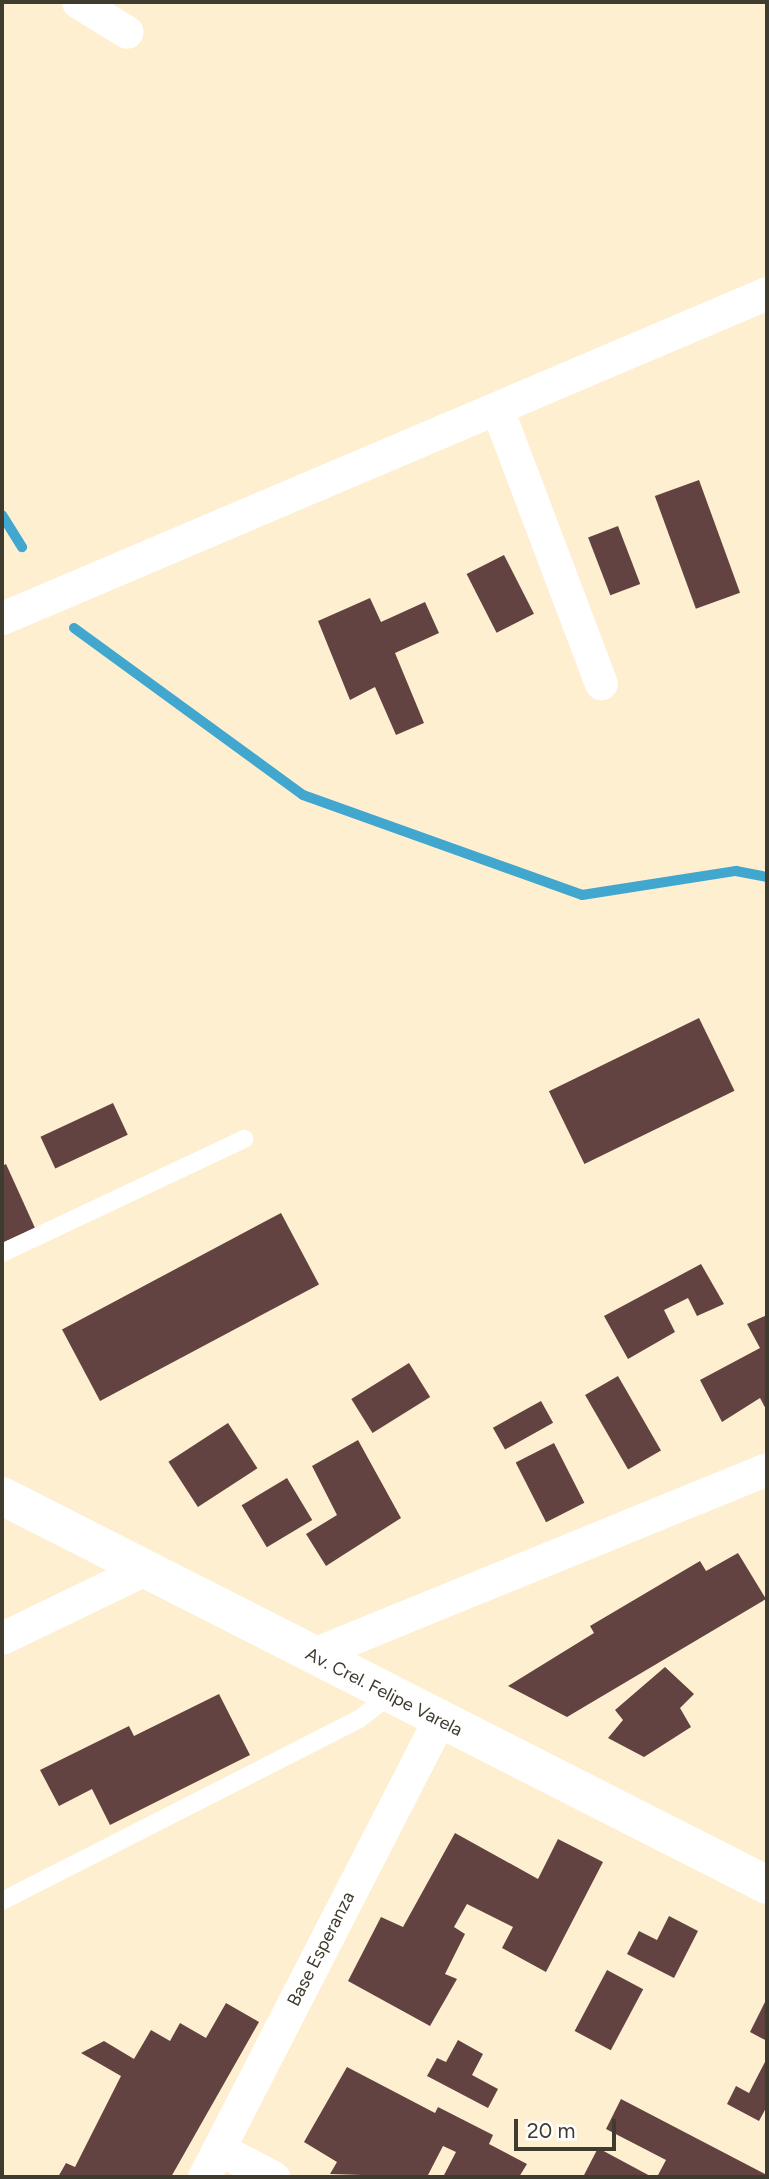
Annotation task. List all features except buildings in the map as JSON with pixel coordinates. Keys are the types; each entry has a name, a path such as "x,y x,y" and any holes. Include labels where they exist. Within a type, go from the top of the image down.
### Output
{"main road":[{"name":"Av. Crel. Felipe Varela","path":"2,1496 310,1655 765,1881"}],"street":[{"path":"78,2 127,32"},
{"path":"2,618 498,411 767,293"},
{"path":"498,411 601,683"},
{"path":"310,1655 767,1469"},
{"path":"2,1638 145,1570"},
{"name":"Base Esperanza","path":"211,2163 439,1720"},
{"path":"211,2163 273,2177"}],"lane":[{"path":"2,1253 244,1139"},
{"path":"2,1901 358,1720 390,1695"}],"waterway":[{"path":"2,515 22,547"},
{"path":"74,628 303,795 582,895 736,871 767,877"}]}
